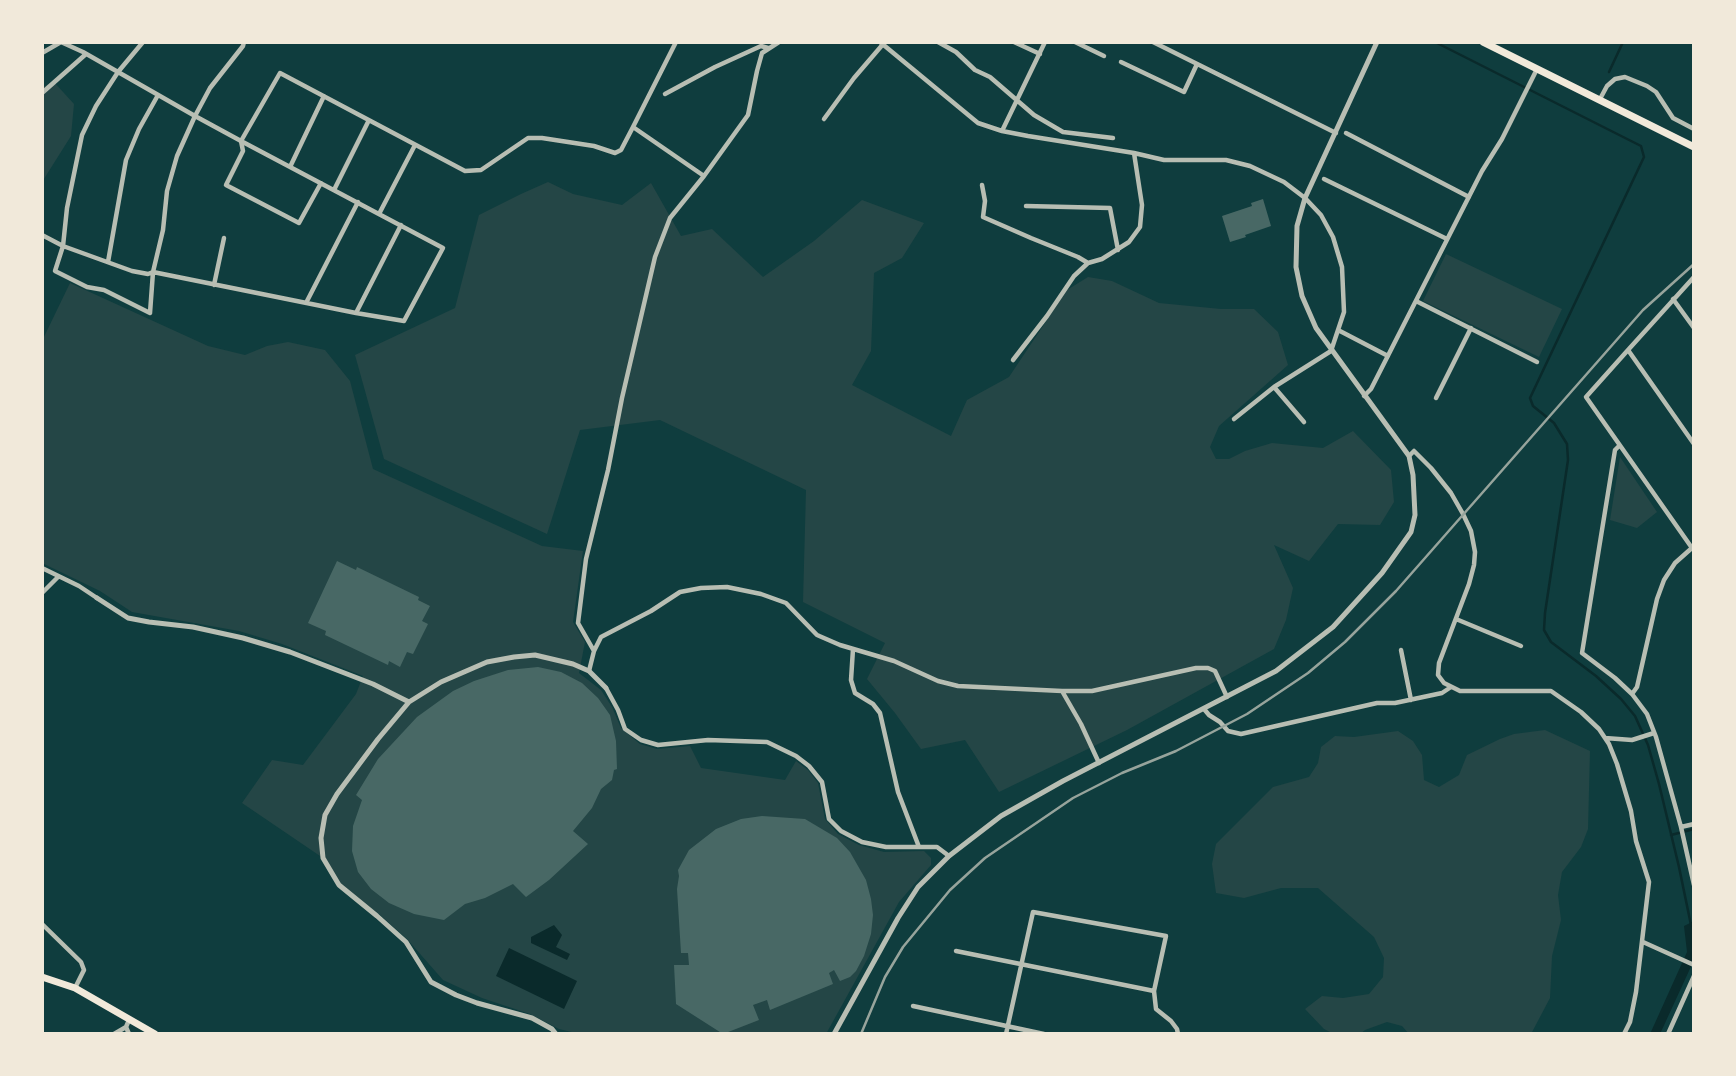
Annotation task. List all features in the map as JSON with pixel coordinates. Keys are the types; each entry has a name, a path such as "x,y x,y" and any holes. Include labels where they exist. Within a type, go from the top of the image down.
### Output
{"highway":[{"path":"1483,42 1694,147"},
{"path":"42,976 75,988 127,1023 155,1034"}],"street":[{"path":"42,53 61,42 87,54 195,116 443,248 404,321 153,272 148,274 132,271 63,246 42,235"},
{"path":"143,42 118,72 96,106 82,135 67,208 63,246 55,271 87,287 104,290 150,313 153,272 163,230 167,191 177,156 210,88 244,42"},
{"path":"321,183 299,223 226,185 243,151 241,141 280,73 465,171 481,170 528,138 594,146 615,153 621,150 676,42"},
{"path":"594,651 578,623 586,559 655,257 670,218 748,115 762,53 779,42"},
{"path":"938,42 956,52 975,70 990,77 1034,115 1063,132 1113,138"},
{"path":"1014,42 1040,54"},
{"path":"1002,131 1045,42"},
{"path":"1075,42 1104,56"},
{"path":"1153,42 1336,133"},
{"path":"834,1034 918,887 949,856 1001,816 1276,671 1333,628 1382,573 1411,532 1415,515 1415,489 1409,456 1316,328 1302,296 1296,267 1297,226 1305,198 1377,42"},
{"path":"824,119 882,43 978,123 1002,131 1164,160 1226,160 1250,166 1284,182 1321,215 1333,237 1342,267 1344,312 1331,351 1274,387 1234,419"},
{"path":"665,94 761,46 768,48"},
{"path":"42,93 87,54"},
{"path":"1121,62 1184,92 1197,64"},
{"path":"1364,396 1371,389 1537,68"},
{"path":"1600,100 1607,86 1615,79 1625,78 1656,92 1673,118 1694,129"},
{"path":"108,262 126,160 158,94"},
{"path":"290,167 324,96"},
{"path":"334,190 369,120"},
{"path":"633,127 704,176"},
{"path":"1346,133 1469,197"},
{"path":"379,214 415,145"},
{"path":"1013,360 1074,276 1088,263 1102,259 1129,242 1140,227 1142,205 1134,153"},
{"path":"1324,179 1447,239"},
{"path":"982,185 985,201 983,217 1088,263"},
{"path":"306,303 358,202"},
{"path":"1026,206 1110,208 1118,250"},
{"path":"356,313 401,225"},
{"path":"214,285 224,238"},
{"path":"1632,694 1637,687 1657,599 1675,563 1693,547 1586,397 1694,277"},
{"path":"1674,299 1694,328"},
{"path":"1416,301 1537,362"},
{"path":"1436,398 1471,328"},
{"path":"1338,330 1388,356"},
{"path":"1628,350 1694,444"},
{"path":"1274,387 1304,422"},
{"path":"1619,446 1615,450 1582,653 1615,678 1647,714 1681,827 1694,885"},
{"path":"1409,456 1413,451 1451,493 1471,531 1475,552 1469,584 1439,663 1438,675 1444,683 1460,691 1551,691 1581,712 1599,729 1617,764 1649,882 1636,992 1630,1022 1624,1034"},
{"path":"42,568 79,586 128,618 193,626 290,652 373,684 409,702"},
{"path":"42,593 58,577"},
{"path":"589,671 601,637 651,611 680,592 727,587 761,594 786,603 817,635 840,645 894,661 938,681 958,686 1092,691 1196,668 1208,668 1215,671 1227,697"},
{"path":"1456,619 1521,646"},
{"path":"853,649 851,680 855,693 873,704 880,713 898,792 919,847"},
{"path":"1401,650 1411,700"},
{"path":"556,1034 532,1018 477,1003 431,982 405,942 339,885 323,858 321,838 326,815 337,793 409,702 441,682 487,662 514,657 536,655 573,664 589,671 606,688 625,729 641,740 658,746 708,740 767,742 796,755 822,782 829,819 841,831 874,845 936,847 949,856"},
{"path":"1204,709 1228,731 1241,734 1377,704 1411,700 1442,693 1451,687"},
{"path":"1062,691 1099,763"},
{"path":"1605,737 1623,740 1653,733"},
{"path":"1681,827 1694,824"},
{"path":"1006,1034 1033,912 1166,936 1154,991 1156,1009 1171,1021 1178,1034"},
{"path":"42,924 81,962 84,970 75,988"},
{"path":"1643,942 1693,965"},
{"path":"956,951 1154,991"},
{"path":"1668,1034 1694,976"},
{"path":"913,1006 1044,1034"},
{"path":"114,1034 127,1023 129,1034"}],"shaded area":[{"path":"53,81 74,104 71,136 42,182 42,88"},
{"path":"548,182 573,194 622,205 651,183 681,236 712,229 763,277 814,241 862,200 924,223 902,258 874,273 871,351 852,385 951,436 967,400 1009,377 1067,290 1088,277 1112,281 1159,303 1254,309 1278,332 1288,365 1219,426 1210,447 1216,459 1229,459 1272,443 1323,448 1353,431 1391,470 1394,502 1380,525 1338,524 1309,561 1274,545 1293,588 1286,620 1274,649 1127,730 999,792 965,740 921,749 867,679 885,643 803,602 806,490 660,420 580,430 547,534 384,459 355,355 455,308 479,215"},
{"path":"1446,254 1562,309 1539,357 1423,301"},
{"path":"70,283 208,346 245,355 267,346 288,342 325,350 350,381 373,469 542,546 583,551 573,622 585,642 579,673 601,690 621,728 640,744 657,749 690,746 701,768 785,780 796,761 808,770 818,783 825,819 838,834 859,845 884,852 924,851 931,858 931,865 899,902 826,1034 580,1034 559,1029 530,1014 482,998 443,980 407,939 378,913 339,885 323,858 242,803 272,760 303,765 356,694 363,676 282,644 239,631 132,612 100,591 42,563 42,341"},
{"path":"1620,457 1657,512 1637,528 1610,520"},
{"path":"1545,730 1590,751 1588,829 1581,847 1562,872 1558,895 1561,920 1552,956 1550,998 1531,1034 1409,1034 1402,1026 1387,1022 1360,1034 1334,1034 1324,1029 1305,1009 1322,996 1343,998 1369,994 1383,977 1384,958 1374,937 1318,888 1281,888 1244,898 1216,893 1212,864 1216,844 1273,787 1309,777 1318,763 1321,747 1335,736 1354,737 1398,731 1413,741 1422,755 1424,780 1439,787 1459,775 1467,755 1514,734"},
{"path":"1694,921 1694,960 1660,1034 1650,1034 1687,952 1684,926"},
{"path":"554,925 562,935 556,947 570,954 567,960 531,943 531,937"},
{"path":"509,948 577,981 564,1009 496,976"}],"building":[{"path":"1263,199 1271,226 1230,242 1222,216 1252,206 1251,203"},
{"path":"337,561 356,570 357,567 419,597 418,600 430,606 422,621 428,624 413,654 407,652 400,667 389,661 388,665 325,635 326,631 308,623"},
{"path":"538,667 561,672 582,683 598,698 610,715 616,741 617,769 614,770 612,780 601,789 592,808 573,831 588,844 526,897 513,884 485,898 465,904 444,920 414,914 389,903 371,889 358,872 352,851 353,826 362,800 356,795 378,759 417,717 453,691 508,670"},
{"path":"762,816 805,819 837,838 850,852 866,880 871,899 871,934 864,956 850,977 840,981 834,970 829,973 833,984 770,1010 767,1000 753,1005 759,1020 723,1034 676,1004 674,965 689,965 688,953 681,953 678,870 689,850 716,829 741,819"}],"waterway":[{"path":"1435,42 1641,146 1644,157 1530,398 1533,406 1554,423 1567,444 1568,460 1544,630 1551,642 1596,676 1635,716 1648,745 1659,784 1691,925"},
{"path":"1609,72 1623,42"},
{"path":"1671,835 1694,829"}],"railway":[{"path":"861,1034 885,977 903,947 950,890 985,858 1073,798 1122,773 1176,751 1247,714 1308,673 1345,642 1396,591 1643,310 1694,264"}]}
